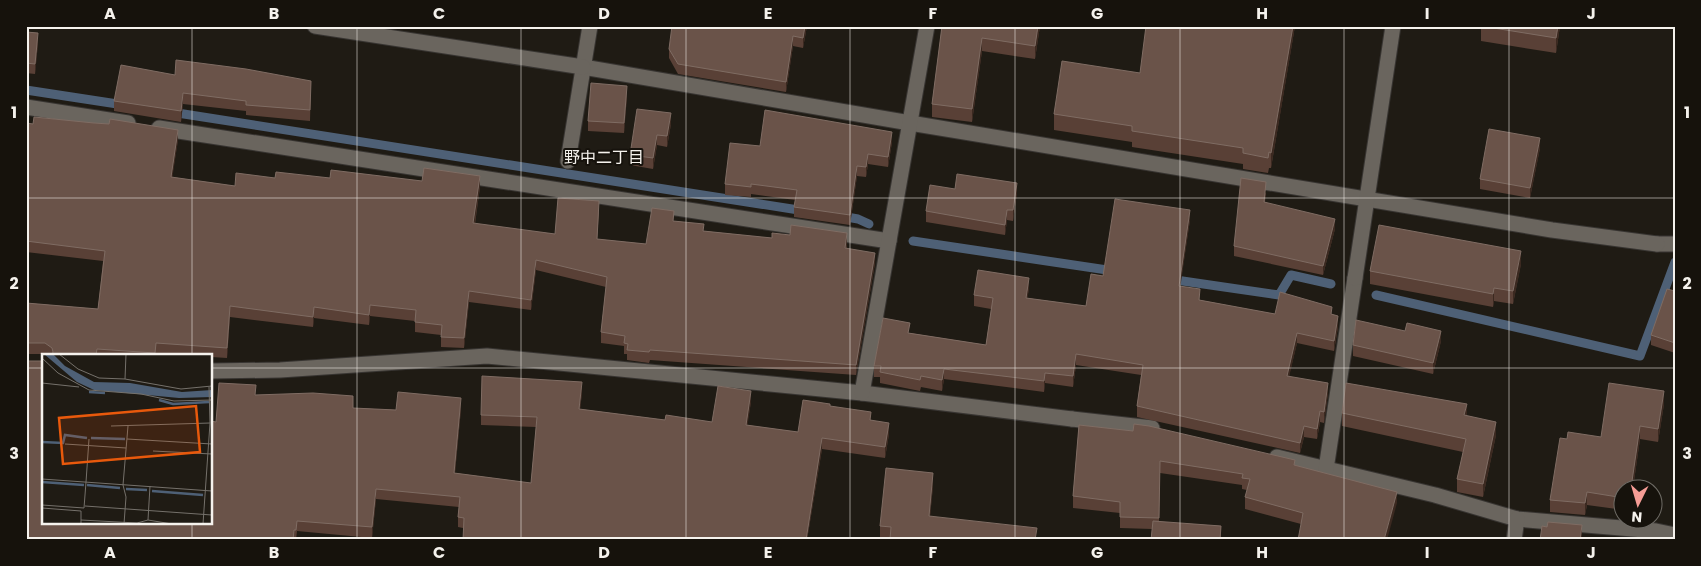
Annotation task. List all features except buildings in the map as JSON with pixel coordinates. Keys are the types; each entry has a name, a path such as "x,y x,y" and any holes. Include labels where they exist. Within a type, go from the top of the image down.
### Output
{"street":[{"path":"315,26 583,67 1552,230 1657,244 1675,244"},
{"path":"568,161 590,26"},
{"path":"862,393 927,26"},
{"path":"1326,469 1393,26"},
{"path":"26,107 889,241"},
{"path":"212,371 280,370 487,356 862,393 1151,428 1170,432"},
{"path":"1261,453 1435,495 1516,519 1675,535"},
{"path":"1514,540 1516,519"}],"waterway":[{"path":"26,90 124,105"},
{"path":"171,112 805,211"},
{"path":"841,216 858,219 869,224"},
{"path":"913,241 1114,271"},
{"path":"1376,295 1640,356 1675,262"},
{"path":"1169,279 1279,295 1291,275 1331,284"}],"district":[{"name":"野中二丁目","path":"604,157"}]}
